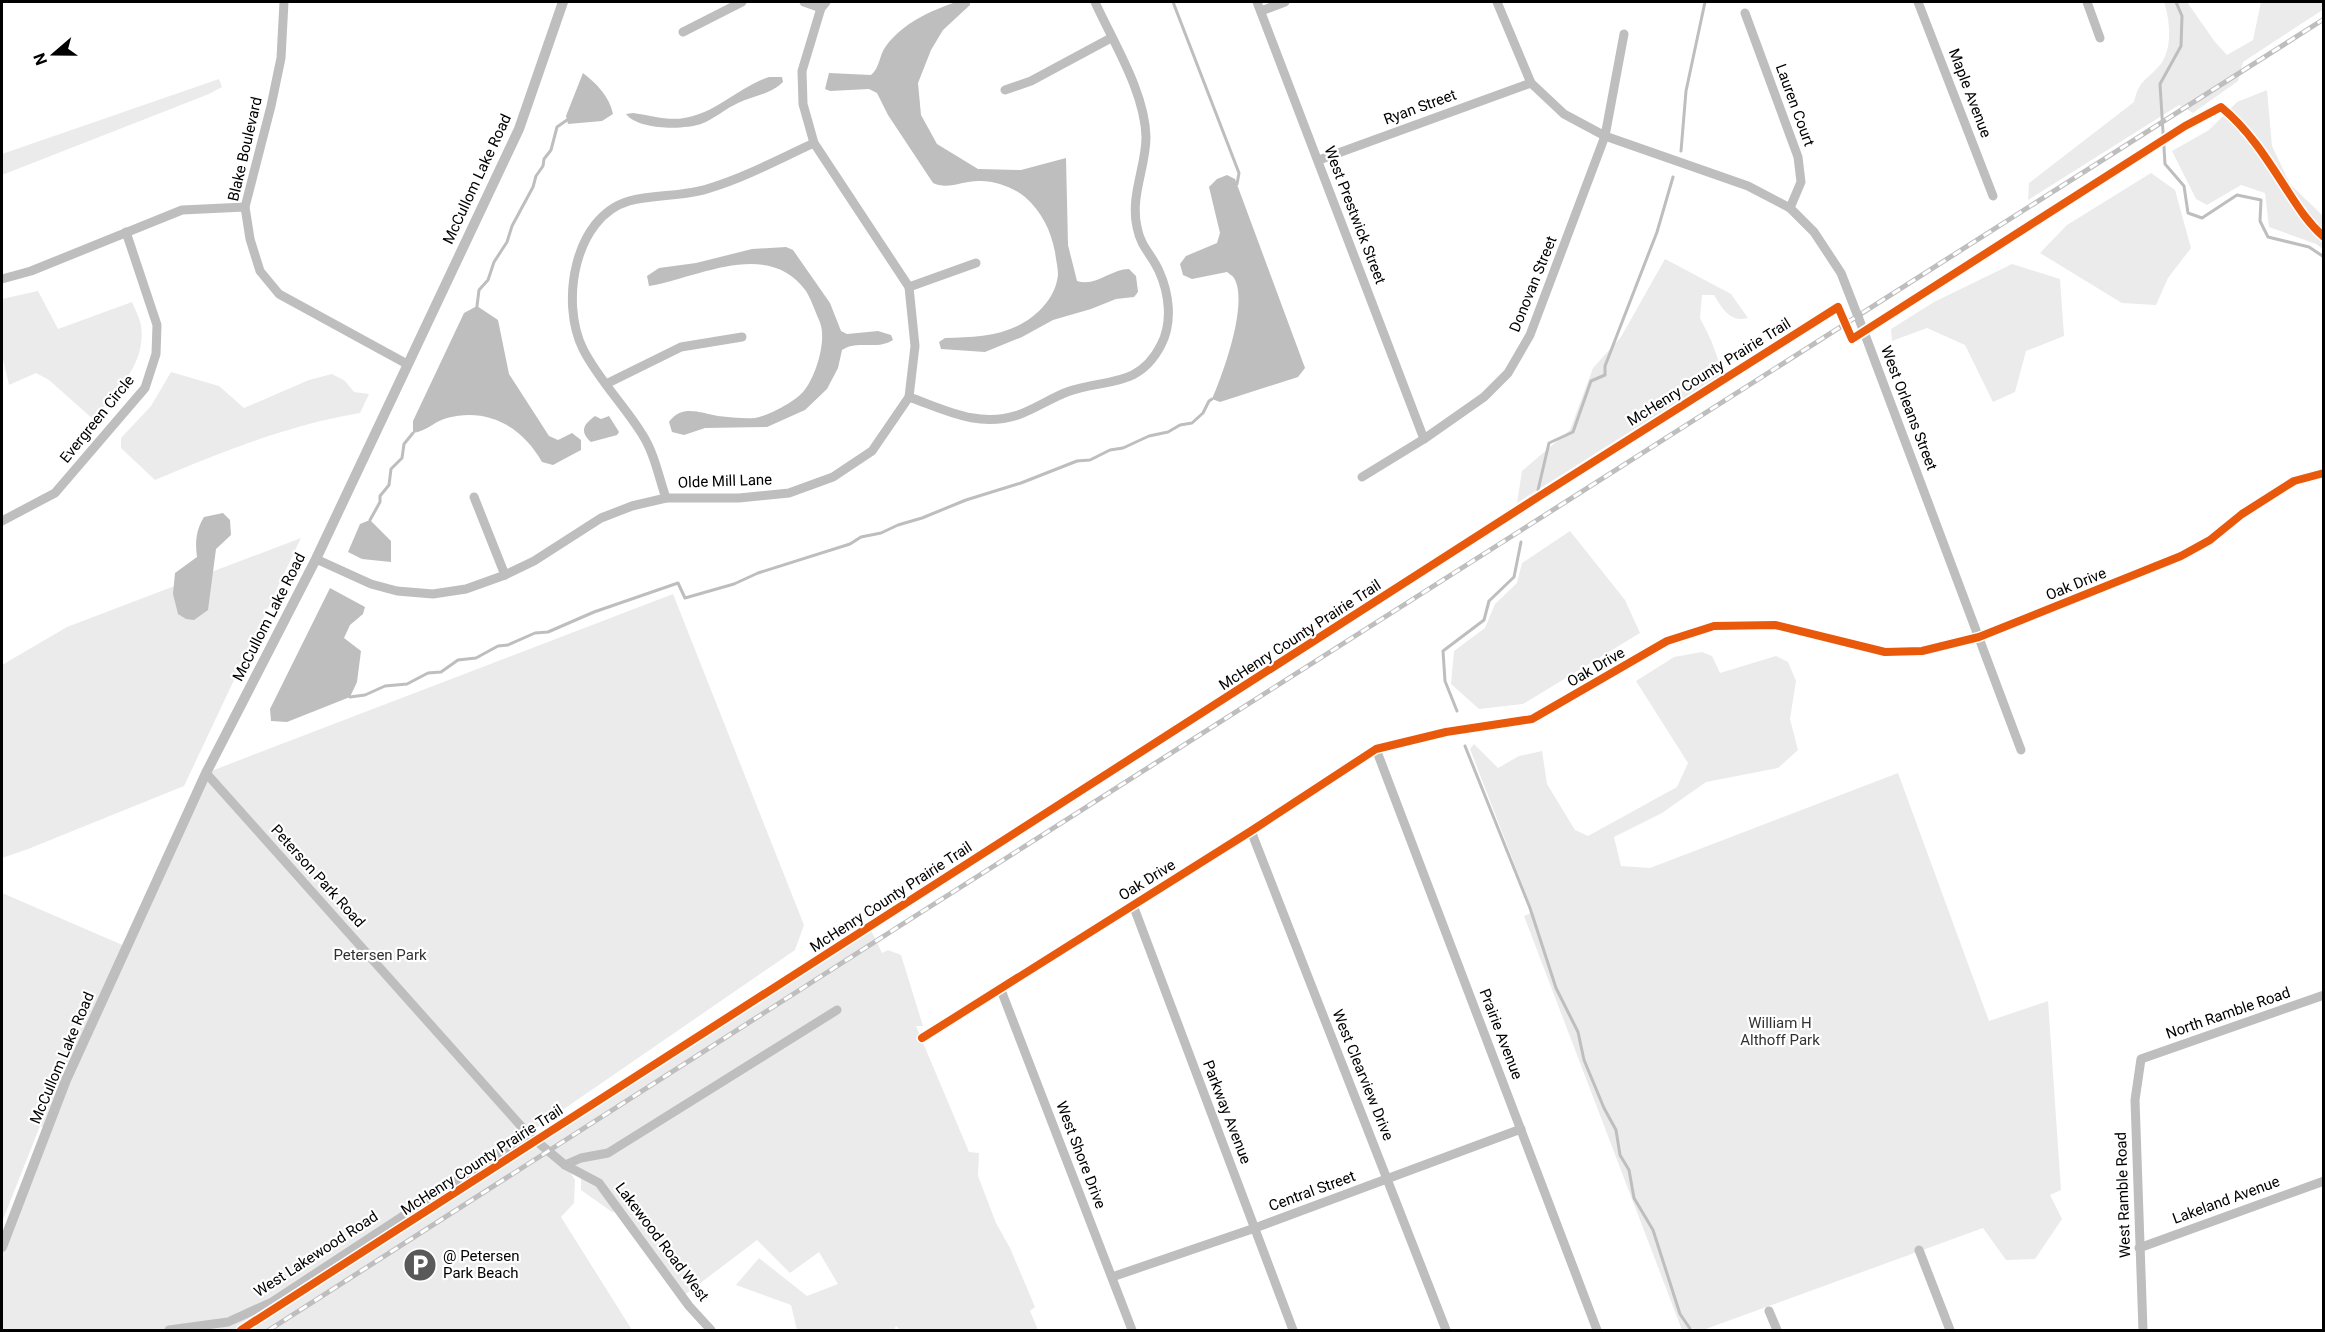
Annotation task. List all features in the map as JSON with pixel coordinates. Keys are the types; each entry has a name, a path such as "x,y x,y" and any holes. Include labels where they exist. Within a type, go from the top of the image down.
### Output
{"street":[{"name":"Blake Boulevard","path":"284,2 280,58 271,106 246,207 250,239 260,271 279,294 407,364"},
{"name":"McCullom Lake Road","path":"2,1247 66,1080 206,773 316,560 519,129 563,2"},
{"path":"683,32 742,2"},
{"path":"804,2 823,5"},
{"path":"909,397 961,416 982,421 1018,415 1071,390 1118,381 1136,372 1151,360 1161,345 1168,323 1167,294 1158,270 1143,248 1136,225 1136,199 1146,136 1142,108 1095,2"},
{"path":"1259,6 1285,2"},
{"name":"West Orleans Street","path":"1497,2 1531,83 1564,114 1605,136 1748,186 1790,208 1814,232 1840,273 2021,750"},
{"name":"Maple Avenue","path":"1918,2 1993,196"},
{"path":"2086,2 2100,38"},
{"name":"Olde Mill Lane","path":"316,560 371,584 397,591 433,594 466,589 534,561 601,518 632,507 666,498 739,498 789,493 833,477 872,451 909,397 915,346 909,286 814,143 803,104 802,71 823,5"},
{"name":"West Prestwick Street","path":"1259,6 1424,439"},
{"name":"Lauren Court","path":"1744,13 1798,157 1801,182 1790,208"},
{"name":"Donovan Street","path":"1362,477 1424,439 1484,397 1508,373 1530,335 1605,136 1624,34"},
{"path":"1005,90 1031,81 1111,38"},
{"name":"Ryan Street","path":"1319,160 1531,83"},
{"path":"666,498 644,436 582,348 575,325 572,300 581,247 591,228 609,210 630,201 676,196 707,189 743,176 814,143"},
{"path":"2,279 30,271 182,210 246,207"},
{"name":"Evergreen Circle","path":"2,521 55,493 145,388 156,354 157,325 126,232"},
{"path":"909,286 976,263"},
{"path":"606,384 681,347 742,338"},
{"name":"Oak Drive","path":"922,1038 1251,831 1376,748 1446,732 1532,719 1667,641 1714,626 1775,624 1886,652 1922,651 1979,637 2181,556 2210,540 2242,514 2294,481 2324,473"},
{"path":"474,497 504,575"},
{"name":"Prairie Avenue","path":"1376,748 1597,1330"},
{"name":"Peterson Park Road","path":"206,773 528,1134"},
{"name":"West Clearview Drive","path":"1251,831 1446,1330"},
{"name":"Parkway Avenue","path":"1132,904 1293,1330"},
{"name":"West Shore Drive","path":"1001,990 1132,1330"},
{"name":"North Ramble Road","path":"2142,1059 2324,995"},
{"path":"565,1165 581,1158 608,1153 837,1010"},
{"name":"West Ramble Road","path":"2142,1059 2135,1100 2143,1330"},
{"name":"Central Street","path":"1112,1277 1388,1180 1521,1129"},
{"name":"Lakewood Road West","path":"528,1134 565,1165 599,1183 689,1306 711,1330"},
{"name":"West Lakewood Road","path":"169,1330 228,1322 272,1302 528,1134"},
{"name":"Lakeland Avenue","path":"2139,1248 2324,1181"},
{"path":"1919,1250 1950,1330"},
{"path":"1770,1311 1777,1330"}],"green space":[{"path":"2164,2 2187,2 2227,55 2253,40 2261,2 2323,2 2324,9 2243,62 2238,81 2193,113 2179,105 2028,200 2029,183 2134,102 2141,85 2160,65 2169,43 2168,17"},
{"path":"219,79 222,87 209,94 2,175 2,154"},
{"path":"2267,90 2272,146 2290,184 2323,216 2323,249 2316,244 2269,227 2265,193 2241,185 2207,205 2196,199 2172,151 2209,130 2237,102"},
{"path":"2151,173 2175,190 2191,248 2168,278 2156,305 2122,303 2040,253 2067,225"},
{"path":"1665,259 1731,294 1748,318 1731,316 1714,295 1702,295 1700,318 1723,373 1517,503 1522,471 1570,430 1593,368 1621,337"},
{"path":"2012,264 2060,279 2064,336 2026,351 2015,392 1993,402 1965,345 1927,328 1892,341 1891,329 1934,302"},
{"path":"38,291 58,329 132,302 136,310 141,325 142,339 135,365 120,388 93,419 49,380 36,373 9,385 2,355 2,299"},
{"path":"171,372 219,386 244,408 309,380 332,374 345,381 354,392 369,394 360,413 281,432 155,480 121,448 121,438 151,406"},
{"path":"1570,531 1625,600 1640,633 1523,704 1479,709 1451,684 1454,651 1485,628 1495,604 1517,583 1522,563"},
{"path":"301,538 184,786 2,858 2,665 67,627"},
{"name":"Petersen Park","path":"673,594 804,925 795,950 529,1133 537,1141 869,926 882,953 888,950 901,955 923,1026 916,1026 969,1152 979,1153 978,1176 996,1223 1010,1248 1035,1307 1030,1311 1038,1330 900,1330 896,1326 894,1330 797,1330 791,1305 736,1285 759,1258 807,1296 838,1284 819,1252 790,1273 757,1240 682,1297 619,1210 612,1212 581,1190 581,1173 566,1166 575,1180 574,1203 561,1217 632,1330 2,1330 2,1247 47,1128 40,1126 2,1222 2,893 127,947 206,773"},
{"name":"William H Althoff Park","path":"1702,652 1712,656 1720,673 1776,656 1788,662 1796,681 1790,719 1798,750 1778,768 1706,782 1662,813 1614,837 1621,866 1650,868 1898,773 1989,1021 2048,1001 2061,1190 2050,1195 2062,1219 2035,1259 2006,1260 1983,1228 1703,1330 1693,1328 1682,1330 1524,916 1533,912 1470,749 1474,744 1498,768 1519,756 1542,751 1547,784 1575,830 1588,836 1677,787 1688,763 1636,681 1674,657"}],"shaded area":[{"path":"956,2 970,2 970,5 943,30 931,50 918,83 921,115 937,144 978,169 1021,170 1066,158 1068,245 1077,281 1091,282 1129,269 1136,276 1138,292 1134,297 1116,299 1053,320 1022,337 985,352 941,349 939,342 945,338 995,334 1018,326 1046,303 1054,290 1058,272 1051,237 1041,215 1025,197 1003,185 984,181 944,186 933,183 888,115 877,93 869,89 830,91 825,89 829,73 871,75 886,46 900,31 936,9"},
{"path":"583,73 602,91 613,114 602,121 568,124 566,116"},
{"path":"769,77 782,77 783,82 773,89 738,103 701,124 673,128 650,126 626,114 672,119 695,116"},
{"path":"1227,175 1235,179 1305,368 1298,377 1220,402 1212,399 1233,338 1237,321 1238,289 1234,278 1227,272 1192,279 1183,275 1180,264 1186,256 1217,243 1220,233 1209,187 1217,179"},
{"path":"786,247 793,250 830,303 841,331 847,334 878,331 891,335 893,340 880,345 854,345 842,350 838,368 827,389 805,410 767,427 705,428 684,435 672,432 669,422 674,416 685,411 755,418 774,412 794,400 808,385 816,367 821,347 821,328 806,291 790,275 772,267 753,264 732,266 649,286 647,276 659,268 696,263 752,249"},
{"path":"477,306 498,320 509,374 549,436 558,440 572,433 581,440 581,450 553,465 542,462 534,450 514,430 490,418 476,415 447,418 413,433 413,421 464,313"},
{"path":"595,416 601,419 609,416 619,432 617,435 591,442 584,428"},
{"path":"223,513 230,520 231,535 216,549 208,610 194,620 186,619 178,614 173,594 175,573 197,557 197,536 204,517"},
{"path":"370,520 391,541 391,562 362,559 348,552 360,524"},
{"path":"330,588 365,607 363,614 350,625 344,638 361,651 357,682 350,697 287,722 271,721 270,709"}],"waterway":[{"path":"1173,2 1239,173 1237,184"},
{"path":"1681,151 1686,91 1705,2"},
{"path":"2176,2 2182,16 2181,46 2160,84 2165,164 2184,186 2188,213 2202,218 2237,195 2261,200 2260,221 2268,237 2309,247 2324,257"},
{"path":"477,306 479,290 488,280 494,262 507,242 512,226 533,187 544,159 551,150 557,127 567,120"},
{"path":"1538,490 1549,443 1573,432 1591,381 1605,375 1605,366 1657,232 1673,177"},
{"path":"350,697 365,695 385,686 407,684 428,673 441,672 458,660 476,658 498,646 508,645 535,633 548,632 594,612 678,583 685,598 734,584 758,573 850,544 861,537 881,533 966,500 1021,483 1077,461 1090,460 1110,450 1123,448 1149,436 1192,423 1203,413 1212,399"},
{"path":"370,520 380,502 380,496 389,485 391,469 402,458 404,444 413,433"},
{"path":"1457,711 1445,681 1443,651 1484,620 1489,601 1514,577 1521,542"},
{"path":"1465,746 1530,908 1556,988 1578,1032 1584,1060 1616,1130 1620,1155 1629,1170 1634,1198 1653,1230 1680,1314 1691,1330"}],"railway":[{"path":"269,1330 2324,19"}],"cycle path":[{"name":"McHenry County Prairie Trail","path":"241,1330 1538,497 1838,307 1852,339 2185,126 2221,107 2249,135 2304,215 2324,237"},
{"path":"922,1038 1251,831 1376,749 1446,732 1532,719 1667,641 1714,626 1775,625 1885,652 1922,651 1979,637 2181,556 2210,540 2242,514 2294,481 2324,473"}],"place":[{"name":"@ Petersen Park Beach","path":"420,1265"}]}
